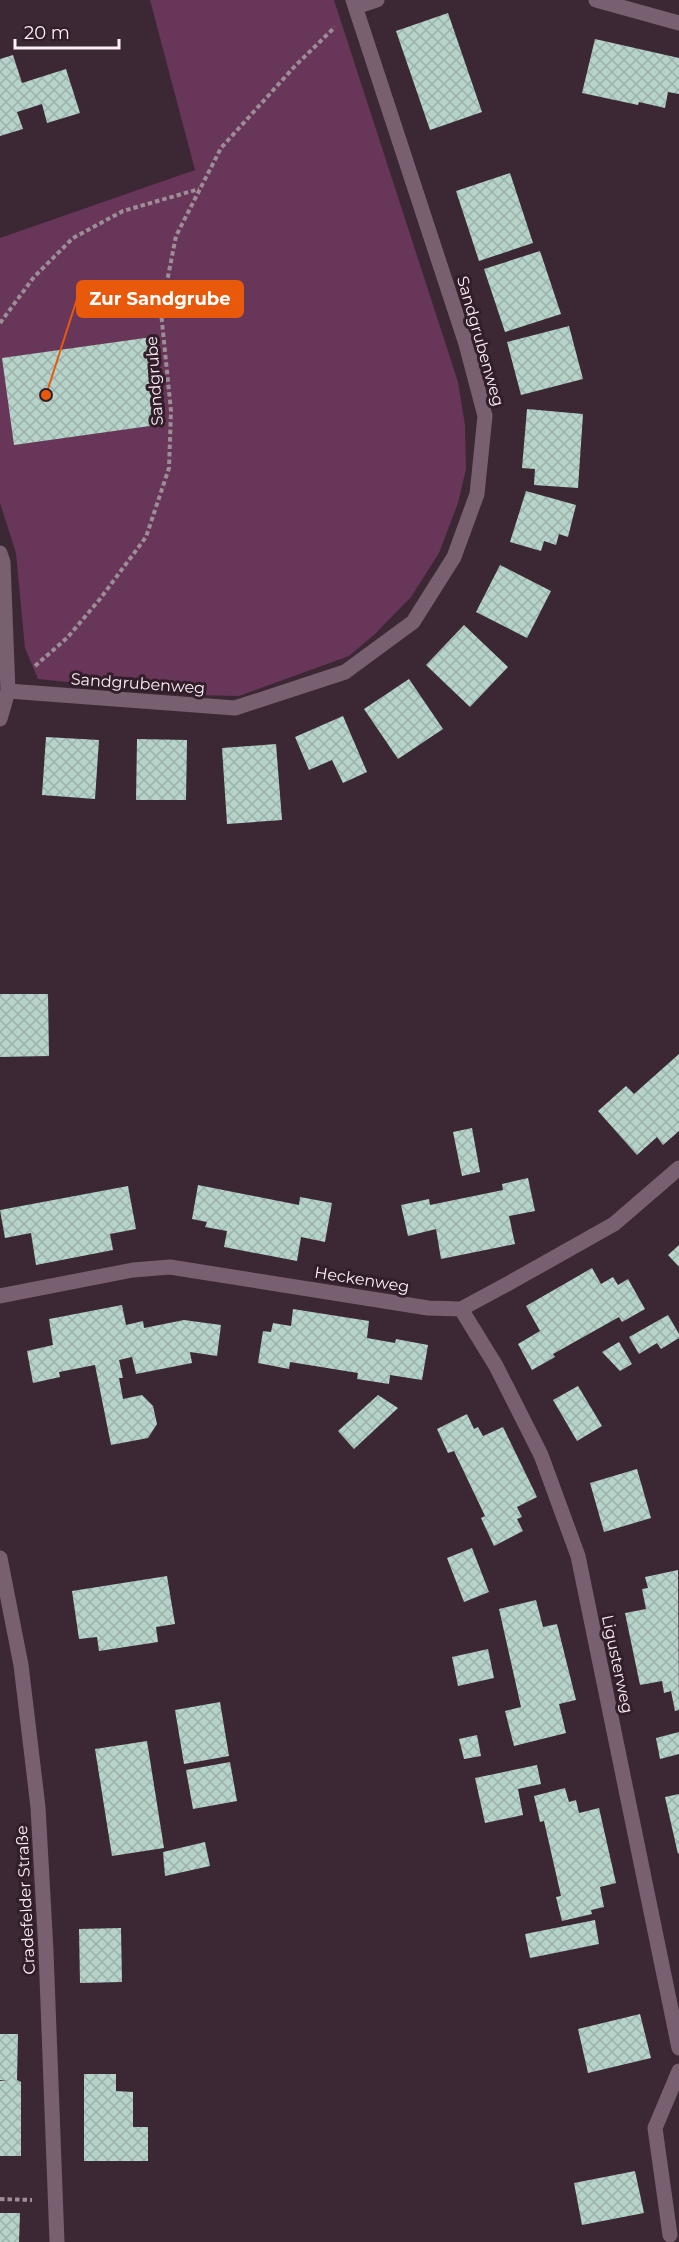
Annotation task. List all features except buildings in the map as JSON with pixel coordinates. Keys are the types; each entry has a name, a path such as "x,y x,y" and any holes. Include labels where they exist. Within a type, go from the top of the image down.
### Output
{"street":[{"path":"354,4 377,0"},
{"path":"596,0 679,23"},
{"name":"Sandgrubenweg","path":"8,691 235,708 345,672 413,622 454,557 477,494 484,416 466,344 354,4"},
{"path":"0,553 3,562 8,691 0,719"},
{"path":"460,1309 614,1224 679,1168"},
{"name":"Heckenweg","path":"0,1296 133,1270 170,1268 428,1308 460,1309"},
{"name":"Ligusterweg","path":"460,1309 496,1366 541,1455 578,1556 679,2048"},
{"name":"Cradefelder Straße","path":"0,1558 21,1665 38,1807 57,2242"},
{"path":"670,2235 655,2128 679,2071"}],"path":[{"name":"Sandgrube","path":"8,691 67,638 100,599 146,537 169,468 171,411 161,312 176,236 221,148 354,4"},
{"path":"0,323 34,277 73,238 123,211 200,189"}],"shaded area":[{"path":"150,0 334,0 458,382 465,425 466,469 458,503 439,553 411,597 375,634 349,656 239,696 193,695 38,679 25,648 16,553 0,503 0,238 195,170"}],"place":[{"name":"Zur Sandgrube","path":"46,395"}]}
